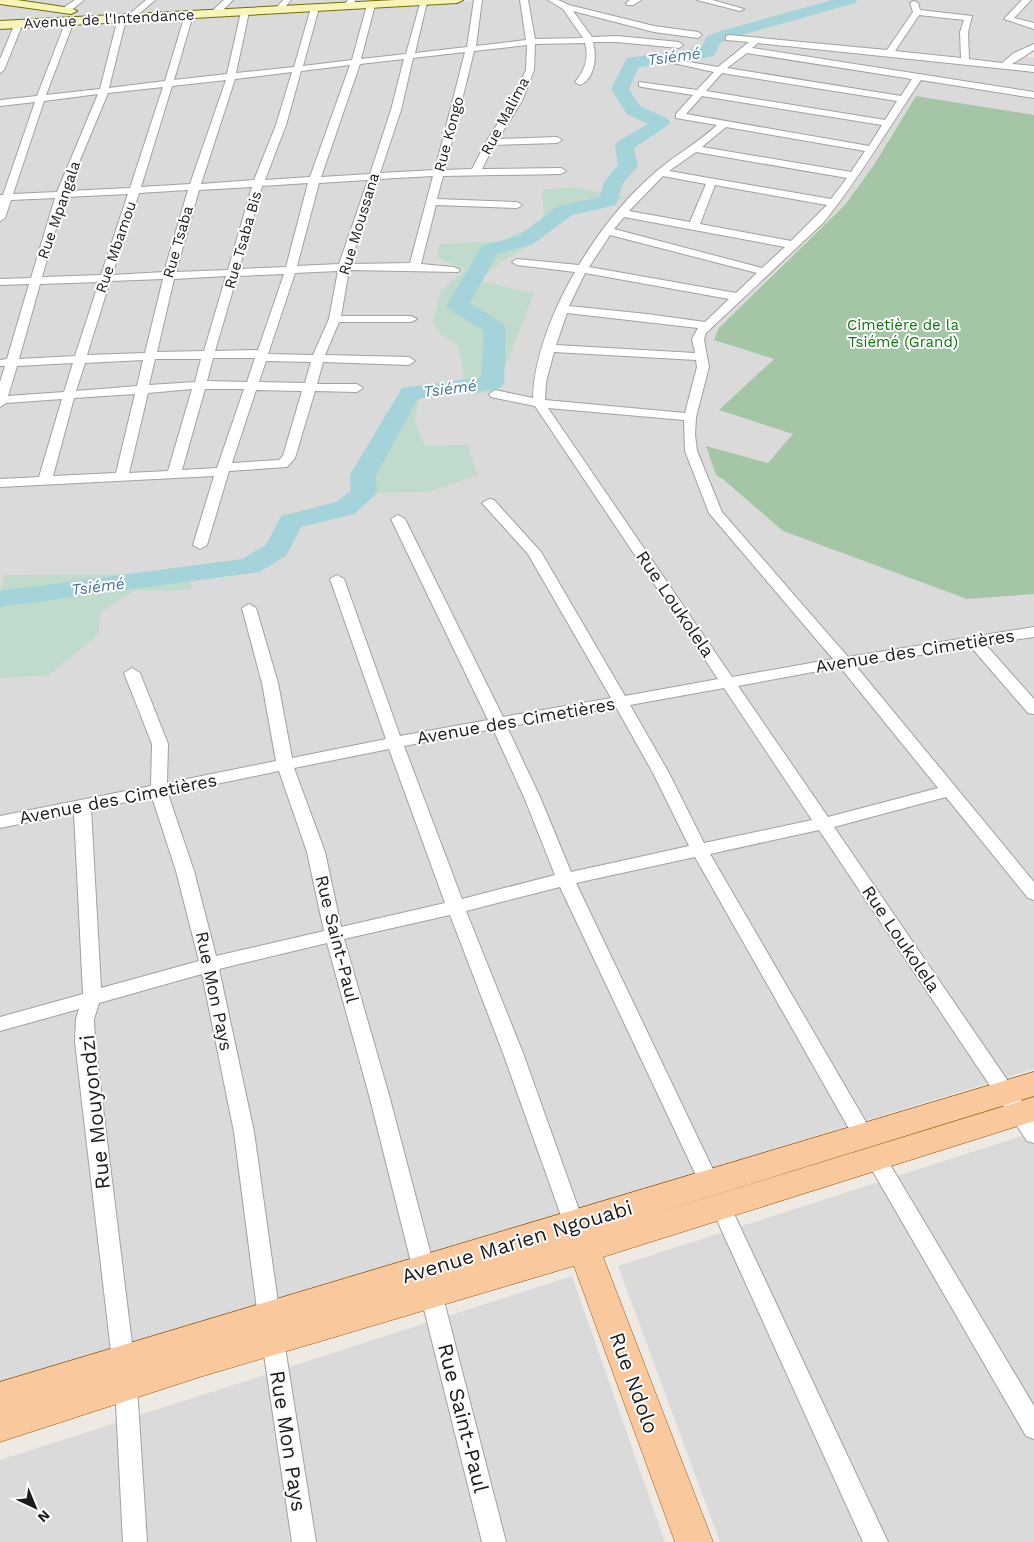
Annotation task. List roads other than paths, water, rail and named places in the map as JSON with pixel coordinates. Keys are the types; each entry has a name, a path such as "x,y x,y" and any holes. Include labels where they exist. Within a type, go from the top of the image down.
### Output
{"main road":[{"path":"0,1398 125,1373 869,1146 1025,1107"},
{"name":"Rue Ndolo","path":"579,1236 694,1542"},
{"path":"0,1425 125,1373"}],"street":[{"path":"0,218 4,198 42,99 68,16 80,0"},
{"path":"126,18 151,0"},
{"path":"215,13 229,0"},
{"path":"278,10 287,0"},
{"name":"Avenue de l'Intendance","path":"0,24 68,16 126,18 315,8 349,3 371,5 457,0"},
{"name":"Rue Kongo","path":"415,266 471,47 478,0"},
{"name":"Rue Malima","path":"476,172 490,142 517,100 530,70 531,42 524,0"},
{"path":"552,0 566,7 654,29 698,35"},
{"path":"701,0 740,9"},
{"path":"1026,0 1008,19 1034,26"},
{"path":"913,1 917,12"},
{"path":"2,2 68,16"},
{"name":"Rue Moussana","path":"223,469 282,464 289,458 318,358 335,319 344,266 371,179 396,110 423,2"},
{"path":"200,545 223,469 253,386 261,355 271,332 292,270 314,181 356,62 371,5"},
{"path":"566,7 588,38 592,53 586,76 580,82"},
{"name":"Rue Tsaba Bis","path":"174,474 258,184 280,124 315,8"},
{"name":"Rue Tsaba","path":"122,476 169,276 231,77 245,12"},
{"path":"889,53 917,12"},
{"path":"917,12 969,18 964,32 965,60"},
{"name":"Rue Mbamou","path":"45,480 79,360 105,278 136,191 170,84 189,14"},
{"name":"Rue Mpangala","path":"0,401 6,363 35,281 62,194 104,92 126,18"},
{"path":"0,70 19,23"},
{"path":"0,103 471,47 588,38 679,45"},
{"path":"729,38 965,60 1034,69"},
{"path":"756,41 720,70 679,116 871,149"},
{"path":"1005,65 1017,55 1034,47"},
{"path":"746,50 1034,95"},
{"path":"676,63 902,100"},
{"path":"918,77 855,176 835,203 793,246 706,326 698,339 703,367 690,417 691,451 716,513 844,662 1034,894"},
{"path":"642,84 887,123"},
{"path":"539,403 541,374 554,328 564,309 570,290 592,250 622,214 663,173 696,149 724,124"},
{"path":"490,142 557,140"},
{"path":"696,149 855,176"},
{"path":"4,198 371,179 438,173 561,171"},
{"path":"663,173 835,203"},
{"path":"694,226 702,202 712,182"},
{"path":"431,202 517,205"},
{"path":"622,214 793,246"},
{"path":"608,230 764,272"},
{"path":"517,262 581,269 737,298"},
{"path":"0,282 169,276 344,266 415,266 454,270"},
{"path":"564,309 647,317 706,326"},
{"path":"335,319 411,319"},
{"path":"549,348 700,357"},
{"path":"6,363 210,354 409,362"},
{"path":"0,401 143,388 310,386 357,388"},
{"path":"495,394 539,403 690,417"},
{"name":"Rue Loukolela","path":"539,403 822,824 1025,1107"},
{"path":"0,483 174,474 223,469"},
{"path":"489,503 534,552 556,587 661,773 699,850 1034,1428"},
{"path":"398,518 498,724 532,797 565,879 715,1194 876,1542"},
{"path":"337,579 395,743 513,1053 579,1236"},
{"name":"Rue Saint-Paul","path":"249,608 270,683 285,765 316,852 334,935 379,1095 494,1542"},
{"name":"Avenue des Cimetières","path":"0,822 498,724 844,662 973,640 1034,632"},
{"path":"973,640 1034,709"},
{"name":"Rue Mon Pays","path":"132,673 160,744 159,792 185,871 209,965 244,1132 271,1329 304,1542"},
{"path":"0,1024 209,965 456,907 565,879 822,824 949,791"},
{"name":"Rue Mouyondzi","path":"82,805 92,997 85,1019 85,1042 125,1373 135,1542"}],"waterway":[{"name":"Tsiémé","path":"0,599 249,566 277,550 290,522 345,508 364,493 363,475 410,393 492,383 495,329 458,305 489,250 526,240 565,210 609,201 614,182 628,166 624,146 662,123 633,110 620,89 633,62 681,58 708,52 713,40 729,33 849,0"}],"park label":[{"name":"Cimetière de la Tsiémé (Grand)","path":"903,334"}]}
